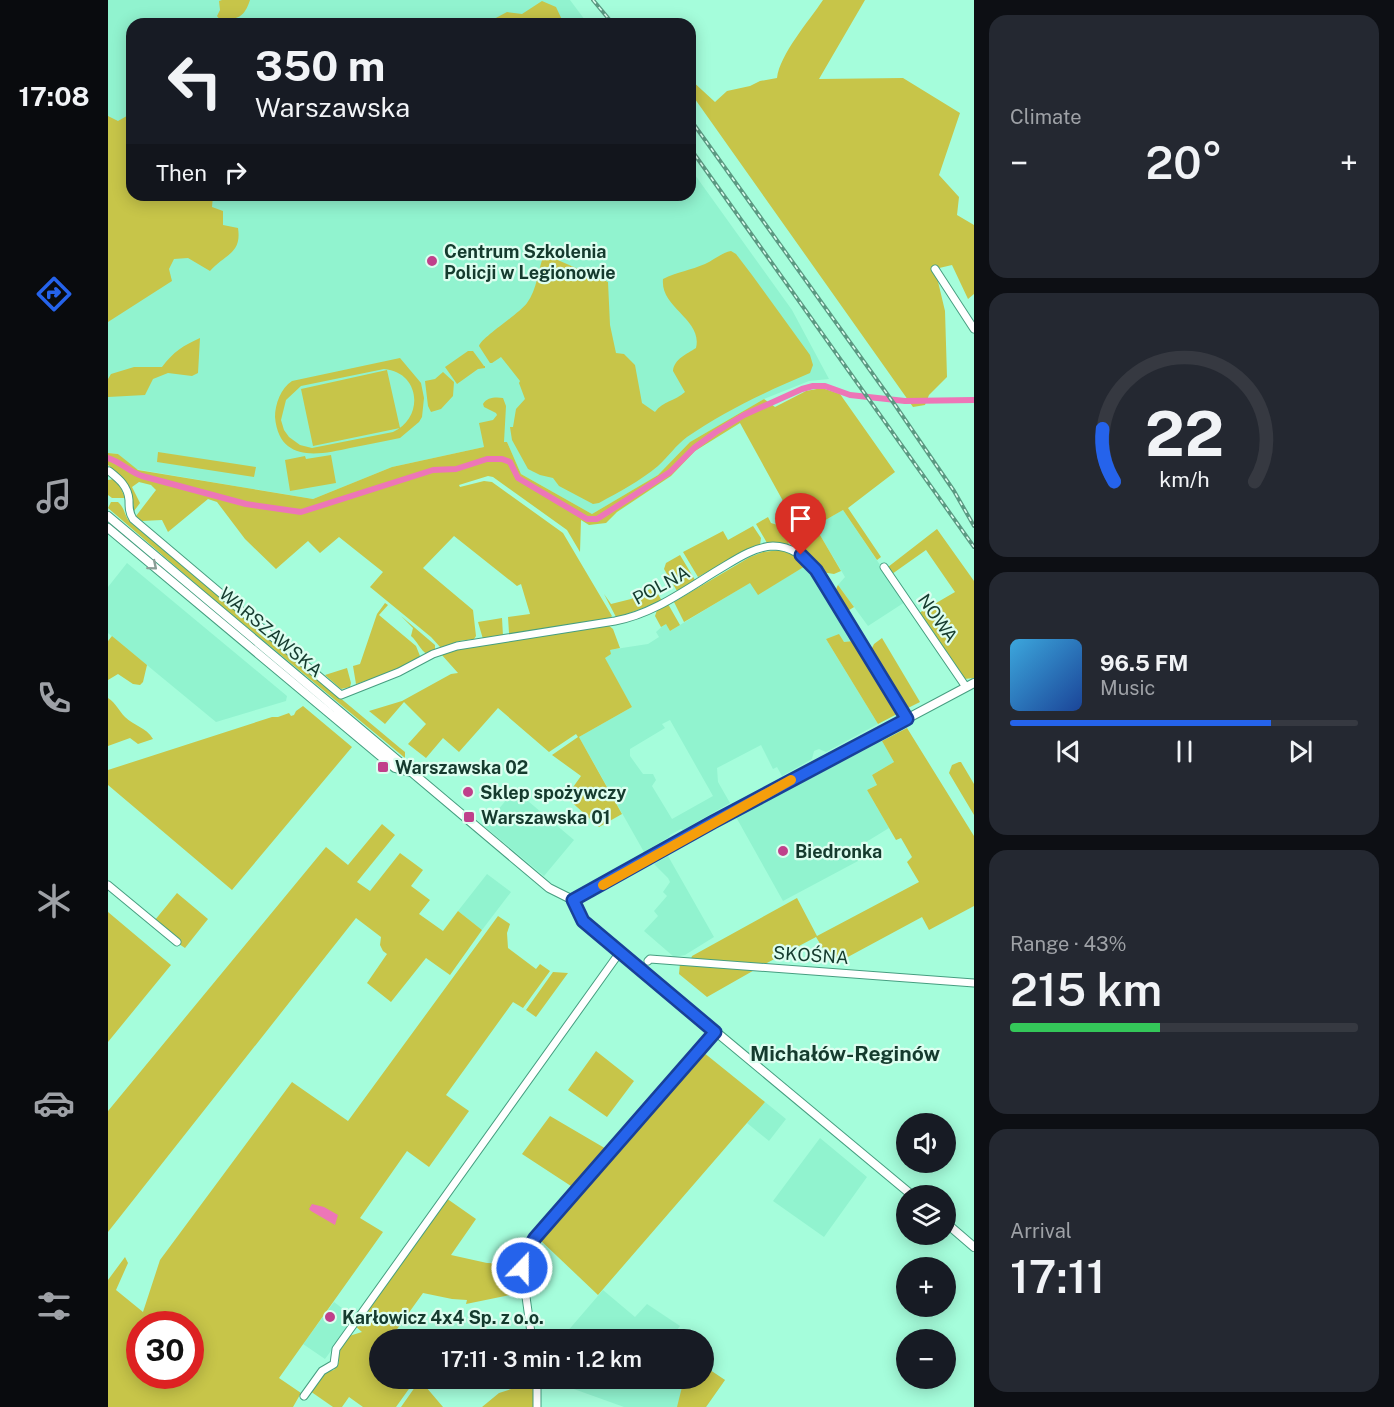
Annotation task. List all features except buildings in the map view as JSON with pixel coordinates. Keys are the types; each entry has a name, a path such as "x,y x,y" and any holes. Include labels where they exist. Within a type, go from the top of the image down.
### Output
{"main road":[{"name":"WARSZAWSKA","path":"108,516 549,888 573,900"},
{"name":"WARSZAWSKA","path":"108,528 390,764 395,768 413,773"},
{"path":"900,1185 583,921 573,900 713,822 970,685"},
{"path":"956,1231 974,1246"}],"street":[{"path":"935,269 974,329"},
{"name":"POLNA","path":"108,471 125,487 128,494 129,511 133,519 341,695 351,689 391,676 433,654 457,646 640,615 740,557 764,547 777,546 793,550 816,570 907,719"},
{"name":"NOWA","path":"884,567 970,685"},
{"path":"108,885 177,942"},
{"path":"304,1395 322,1371 334,1364 336,1349 620,952"},
{"name":"SKOŚNA","path":"648,961 659,959 974,983"},
{"path":"530,1329 522,1268 522,1260 529,1245 715,1032"},
{"path":"537,1389 537,1407"}],"shaded area":[{"name":"Centrum Szkolenia Policji w Legionowie","path":"108,0 570,0 584,18 126,18 126,201 696,201 696,176 792,310 829,379 809,381 764,399 690,442 658,475 592,514 521,474 507,442 392,467 313,499 135,469 118,454 108,453"},
{"path":"250,0 243,14 234,18 218,18 219,1"},
{"path":"823,0 865,0 819,79 903,78 960,113 939,175 959,197 957,215 974,225 974,294 968,299 952,265 935,269 945,311 947,377 929,395 925,405 913,407 696,100 696,85 715,102 727,91 777,78 783,59"},
{"path":"542,1 556,7 561,18 496,18 507,12 522,14"},
{"path":"108,116 118,121 126,116 126,201 212,201 212,207 223,211 223,225 238,228 239,237 235,249 210,271 188,258 174,259 169,269 172,281 108,322"},
{"path":"731,251 752,275 810,355 813,365 810,373 747,402 701,428 683,440 651,471 599,503 593,504 559,486 553,478 528,469 512,440 510,427 513,427 516,409 525,399 520,381 501,357 490,363 479,346 527,303 535,286 544,254 608,282 610,325 616,353 624,354 635,365 642,403 655,412 685,392 673,371 674,367 682,357 696,348 693,329 668,298 663,279 705,264"},
{"path":"200,338 198,373 192,376 168,373 153,379 145,395 108,397 108,379 111,374 134,367 162,367 179,349"},
{"path":"468,351 473,351 485,368 478,369 457,384 445,367"},
{"path":"400,358 421,383 424,398 422,417 400,438 326,453 302,452 292,449 284,442 278,432 275,417 279,397 292,381","holes":["384,369 396,372 411,386 414,406 403,425 393,432 312,448 300,445 284,430 281,420 286,400 301,386"]},
{"path":"387,370 400,428 313,446 301,389"},
{"path":"443,372 454,382 453,396 441,409 431,412 428,406 425,381 435,379"},
{"path":"822,388 840,394 895,472 848,508 881,557 877,560 843,510 815,526 811,533 820,535 841,571 834,574 821,572 795,548 787,527 799,530 740,423 695,451 671,476 617,512 606,523 589,525 581,520 580,552 567,530 493,477 488,476 459,485 460,487 484,481 492,482 563,533 612,616 511,635 508,617 530,614 521,584 517,586 454,536 423,568 473,610 476,636 474,639 459,641 441,648 431,637 370,587 383,572 339,537 320,553 308,541 276,569 245,539 217,502 208,499 168,532 162,520 142,521 136,516 156,490 151,485 139,482 132,487 140,503 134,511 127,485 108,465 108,453 118,454 138,470 313,499 392,467 484,447 479,423 493,420 497,415 483,404 489,399 503,398 506,406 504,442 507,442 521,474 592,514 658,475 690,442 764,399 775,407 806,391"},
{"path":"158,452 256,467 254,477 157,462"},
{"path":"331,455 336,483 290,491 285,460 305,456 306,459"},
{"path":"114,479 119,484 125,498 112,498 108,495 108,480"},
{"path":"111,502 118,502 130,522 405,752 405,758 212,598 108,508"},
{"path":"843,510 905,602 868,626 838,585 845,577 820,535 810,533 815,526"},
{"path":"768,517 771,523 784,527 789,545 767,543 756,524"},
{"path":"753,526 761,538 760,545 698,577 683,552 723,531 728,540"},
{"path":"937,529 974,581 974,678 964,679 919,613 955,592 926,550 892,574 888,567"},
{"path":"780,550 796,556 807,565 758,595 750,583 684,622 674,602 750,557 763,552"},
{"path":"680,555 695,580 677,591 664,569 666,563"},
{"path":"127,563 287,696 286,701 216,722 108,633 108,587"},
{"path":"807,565 837,615 841,613 857,642 844,642 834,637 826,639 878,724 826,752 819,749 814,751 812,759 782,776 777,767 773,769 761,745 717,768 718,782 730,803 670,835 644,852 579,737 632,707 604,658 609,650 648,644 659,637 656,632 666,623 670,631 751,582 758,594","holes":["670,720 713,796 672,819 652,786 656,780 653,774 643,774 630,756 630,749 665,728 662,724"]},
{"path":"838,585 854,607 846,612 836,596"},
{"path":"654,587 662,601 619,617 616,617 604,594 611,604 631,599"},
{"path":"385,603 388,605 379,615 416,646 420,658 393,672 356,684 353,666 360,664 377,614"},
{"path":"668,604 680,625 670,631 666,624 661,627 655,616 657,610"},
{"path":"401,616 435,645 435,650 427,654 423,651 411,636 413,628"},
{"path":"502,618 503,636 483,639 478,622"},
{"path":"608,625 613,629 620,648 610,650 611,654 605,658 632,707 579,737 622,814 599,827 566,797 581,776 552,755 578,737 576,734 549,752 498,708 459,752 443,738 426,758 408,744 426,724 404,702 385,724 369,711 402,701 451,674 458,673 441,654 459,648"},
{"path":"839,634 844,642 857,642 899,713 878,724 826,639"},
{"path":"112,636 147,665 143,682 140,685 133,684 118,674 108,680 108,641"},
{"path":"882,638 920,702 906,709 871,650 874,644"},
{"path":"347,668 350,687 341,689 325,675"},
{"path":"108,698 125,717 153,739 138,744 130,738 108,746"},
{"path":"303,706 352,747 232,890 108,785 108,770 272,717 289,713 291,716"},
{"path":"907,728 974,836 974,906 929,930 922,917 833,965 816,937 765,964 691,959 692,956 797,898 817,936 919,882 907,862 912,857 901,838 896,840 867,790 877,785 872,775 894,762 882,741"},
{"path":"882,741 894,762 872,775 877,785 867,790 889,828 853,850 858,861 783,901 736,817"},
{"path":"959,762 974,784 974,815 949,773 952,765"},
{"path":"515,790 574,840 544,876 484,826"},
{"path":"382,824 395,835 357,882 370,891 400,853 423,870 411,886 430,900 419,914 443,931 458,911 482,930 450,975 426,958 391,1002 367,983 387,954 380,945 381,937 356,918 108,1232 108,1111 326,847 348,865"},
{"path":"668,856 714,937 685,955 674,957 644,931 658,916 654,911 667,896 663,892 670,882 654,864"},
{"path":"487,874 511,892 482,930 458,911"},
{"path":"177,893 208,919 185,948 179,944 181,940 155,920"},
{"path":"108,912 171,965 108,1042"},
{"path":"498,916 510,924 507,933 508,948 536,969 540,964 550,971 523,1008 513,1002 446,1095 469,1111 429,1167 407,1151 360,1218 383,1232 279,1378 301,1393 293,1407 108,1407 108,1280 125,1257 128,1263 116,1290 142,1311 126,1311 126,1389 204,1389 204,1311 143,1311 160,1260 292,1082 348,1121"},
{"path":"680,963 758,968 707,997 679,974"},
{"path":"553,972 568,973 536,1017 526,1010"},
{"path":"596,1051 634,1081 607,1117 568,1090"},
{"path":"703,1052 765,1102 598,1295 538,1238"},
{"path":"765,1102 786,1119 769,1141 747,1123"},
{"path":"550,1116 608,1150 574,1188 522,1154"},
{"path":"820,1138 867,1177 824,1237 773,1201"},
{"path":"446,1198 476,1219 451,1255 487,1263 519,1264 521,1290 515,1294 466,1304 467,1300 423,1293 397,1329 369,1329 369,1389 409,1389 396,1407 363,1407 349,1397 342,1407 333,1407 310,1391 323,1372 334,1370 339,1362 337,1352 349,1336 362,1332 355,1326"},
{"path":"312,1204 324,1207 338,1215 335,1225 311,1211 309,1209"},
{"path":"603,1290 635,1317 647,1304 680,1326 678,1329 569,1329"},
{"path":"334,1302 355,1318 325,1359 303,1344"},
{"path":"714,1373 725,1380 706,1407 624,1407 574,1389 714,1389"},
{"path":"714,1373 725,1380 706,1407 677,1407 682,1389 714,1389"},
{"path":"414,1389 428,1389 443,1407 401,1407"},
{"path":"511,1389 534,1389 535,1407 482,1407 499,1393"}],"waterway":[{"path":"108,458 142,476 246,504 301,512 433,470 456,469 487,459 502,459 510,462 518,478 587,519 597,519 670,472 694,448 716,432 744,415 802,389 825,386 850,395 905,401 974,400"}],"railway":[{"path":"593,0 608,18"},
{"path":"696,127 895,405 954,491 974,526"},
{"path":"696,156 974,547"}],"slow traffic":[{"path":"603,885 791,780"}],"place":[{"name":"Centrum Szkolenia Policji w Legionowie","path":"432,261"},
{"name":"Warszawska 02","path":"383,767"},
{"name":"Sklep spożywczy","path":"468,792"},
{"name":"Warszawska 01","path":"469,817"},
{"name":"Biedronka","path":"783,851"},
{"name":"Karłowicz 4x4 Sp. z o.o.","path":"330,1317"}],"district":[{"name":"Michałów-Reginów","path":"845,1053"}],"route":[{"path":"522,1268 522,1260 529,1245 715,1032 583,921 573,900 713,822 907,719 816,570 801,555"}]}
